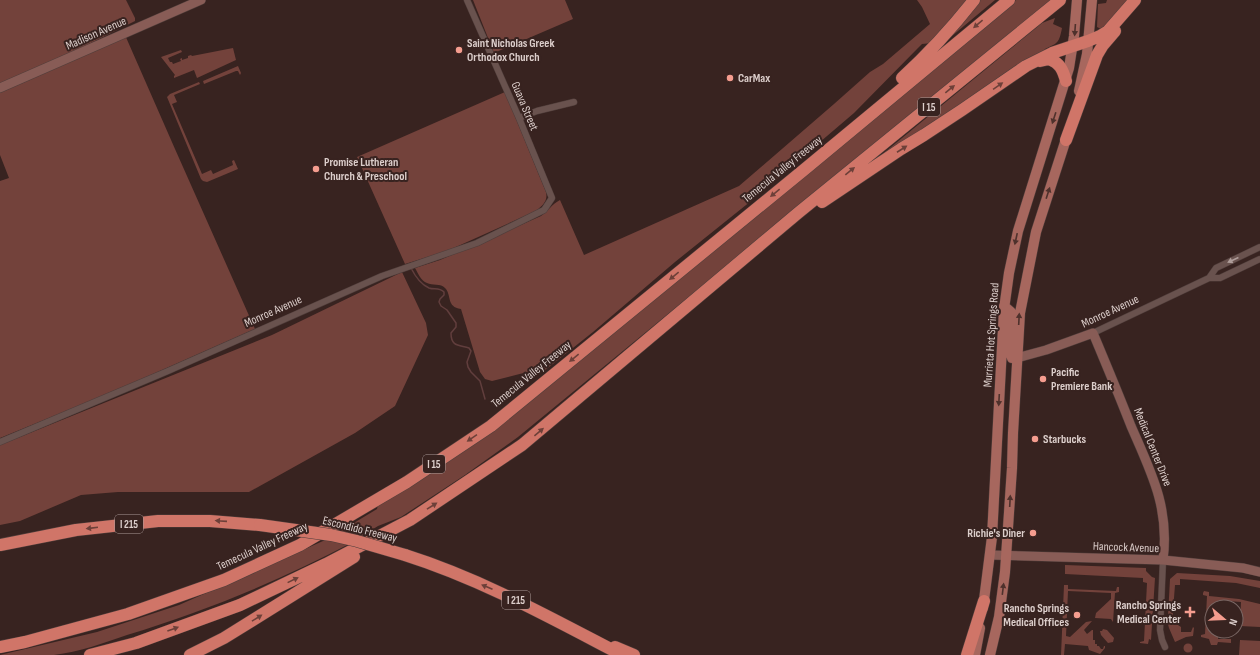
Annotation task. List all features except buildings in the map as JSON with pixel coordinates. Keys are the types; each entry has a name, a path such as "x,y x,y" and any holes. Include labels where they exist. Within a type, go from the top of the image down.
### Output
{"highway":[{"path":"805,169 928,54 956,24 974,0"},
{"name":"Temecula Valley Freeway","path":"0,647 25,642 128,614 224,580 300,545 407,482 491,426 805,169 1008,0"},
{"name":"I 15","path":"90,655 136,643 240,605 326,564 410,520 522,446 798,213 1060,0"},
{"path":"798,213 812,209 1026,66 1052,53 1088,42 1108,30 1135,0"},
{"path":"1066,140 1096,55 1139,0"},
{"path":"1026,66 1049,58 1058,63 1061,67 1066,81"},
{"name":"Escondido Freeway","path":"0,545 76,530 158,521 210,520 331,535 357,541 432,564 480,584 559,622 622,655"},
{"path":"190,655 224,638 345,563 410,520"},
{"path":"967,655 984,601"},
{"path":"559,622 634,655"}],"main road":[{"name":"Murrieta Hot Springs Road","path":"975,655 990,555 1004,306 1009,273 1018,231 1066,81 1073,47 1077,0"},
{"path":"990,655 1000,610 1007,555 1020,313 1036,232 1066,140 1083,75 1088,42 1091,5"},
{"path":"1004,306 1011,312 1009,350 1012,358 1017,358"}],"street":[{"name":"Madison Avenue","path":"0,88 201,0"},
{"name":"Guava Street","path":"467,0 519,118 552,198"},
{"path":"519,118 537,111 574,102"},
{"name":"Monroe Avenue","path":"0,442 168,371 382,276 477,243 544,210 552,198"},
{"name":"Monroe Avenue","path":"1209,278 1216,268 1260,247"},
{"name":"Monroe Avenue","path":"1017,358 1046,350 1093,333 1209,278 1220,278 1260,259"},
{"name":"Medical Center Drive","path":"1093,333 1150,468 1158,492 1165,546 1160,630 1160,635 1165,647"},
{"name":"Hancock Avenue","path":"990,555 1164,560 1243,568 1260,572"}],"shaded area":[{"path":"0,0 126,0 135,21 57,60 0,84"},
{"path":"473,0 565,0 573,19 494,53"},
{"path":"917,0 968,0 932,43 922,44 854,113 751,201 544,371 539,369 492,381 485,379 480,372 461,309 453,306 447,291 443,286 429,284 423,281 415,268 440,260 541,216 560,200 584,255 739,186 870,72 883,64 930,24"},
{"path":"976,0 995,0 946,41"},
{"path":"1016,0 1051,0 518,437 465,475 401,517 378,526 357,539 334,535 377,509 378,505 395,495"},
{"path":"1107,0 1130,0 1101,29 1097,27 1098,4 1106,3"},
{"path":"1055,18 1053,24 1062,28 1059,40 1055,44 1045,49 1044,52 874,161 1042,23"},
{"path":"125,35 255,329 108,394 0,438 0,181 9,178 0,155 0,91"},
{"path":"233,48 236,60 197,78 194,70 174,78 175,75 161,57 181,50 182,52 168,58 173,64 181,61 180,59 182,58 182,60 188,58 188,56 191,55"},
{"path":"238,66 241,73 240,75 238,71 236,71 204,84 203,81"},
{"path":"199,82 200,84 174,95 177,102 172,104 202,174 211,170 213,174 233,165 232,161 234,160 238,169 207,182 201,179 167,97 170,94"},
{"path":"505,92 546,192 544,203 536,211 447,251 405,264 357,157"},
{"path":"402,272 426,323 428,335 395,406 355,433 249,492 118,492 81,495 20,521 0,525 0,445 272,335"},
{"path":"332,537 353,542 271,582 186,616 73,652 54,655 0,655 97,632 179,605"},
{"path":"1065,565 1146,568 1146,571 1155,578 1151,640 1149,639 1148,644 1140,643 1144,641 1147,583 1143,582 1143,578 1065,574"},
{"path":"1177,573 1230,576 1260,581 1260,588 1236,583 1180,579 1180,585 1175,585 1172,624 1181,627 1181,632 1191,632 1193,627 1194,628 1193,636 1186,637 1175,642 1166,617 1168,616 1170,579"},
{"path":"1064,585 1068,585 1068,589 1116,591 1117,587 1119,587 1119,592 1115,593 1113,622 1111,619 1095,618 1096,613 1111,599 1111,593 1068,591 1066,636 1070,637 1086,622 1092,621 1084,630 1087,634 1093,630 1093,640 1095,640 1095,644 1097,644 1097,646 1101,649 1105,646 1100,654 1089,650 1088,646 1065,644 1064,655 1061,655"},
{"path":"1204,591 1209,592 1209,596 1239,599 1207,599 1207,596 1203,595"},
{"path":"1244,600 1260,604 1260,627 1244,626"},
{"path":"1103,629 1107,630 1114,638 1113,642 1108,643 1101,635 1100,631"},
{"path":"1209,639 1231,639 1231,643 1218,642 1217,645 1211,645"},
{"path":"1240,640 1260,641 1260,655 1239,655"},
{"path":"1188,643 1193,648 1188,653 1183,648"}],"waterway":[{"path":"411,268 420,282 429,288 444,292 444,295 439,302 456,323 456,327 451,333 452,341 456,345 469,348 471,351 467,362 468,367 480,381 485,399"}],"place":[{"name":"Saint Nicholas Greek Orthodox Church","path":"459,50"},
{"name":"CarMax","path":"730,78"},
{"name":"Promise Lutheran Church & Preschool","path":"316,169"},
{"name":"Pacific Premiere Bank","path":"1043,379"},
{"name":"Starbucks","path":"1035,439"},
{"name":"Richie's Diner","path":"1033,533"},
{"name":"Rancho Springs Medical Center","path":"1190,612"},
{"name":"Rancho Springs Medical Offices","path":"1077,615"}]}
